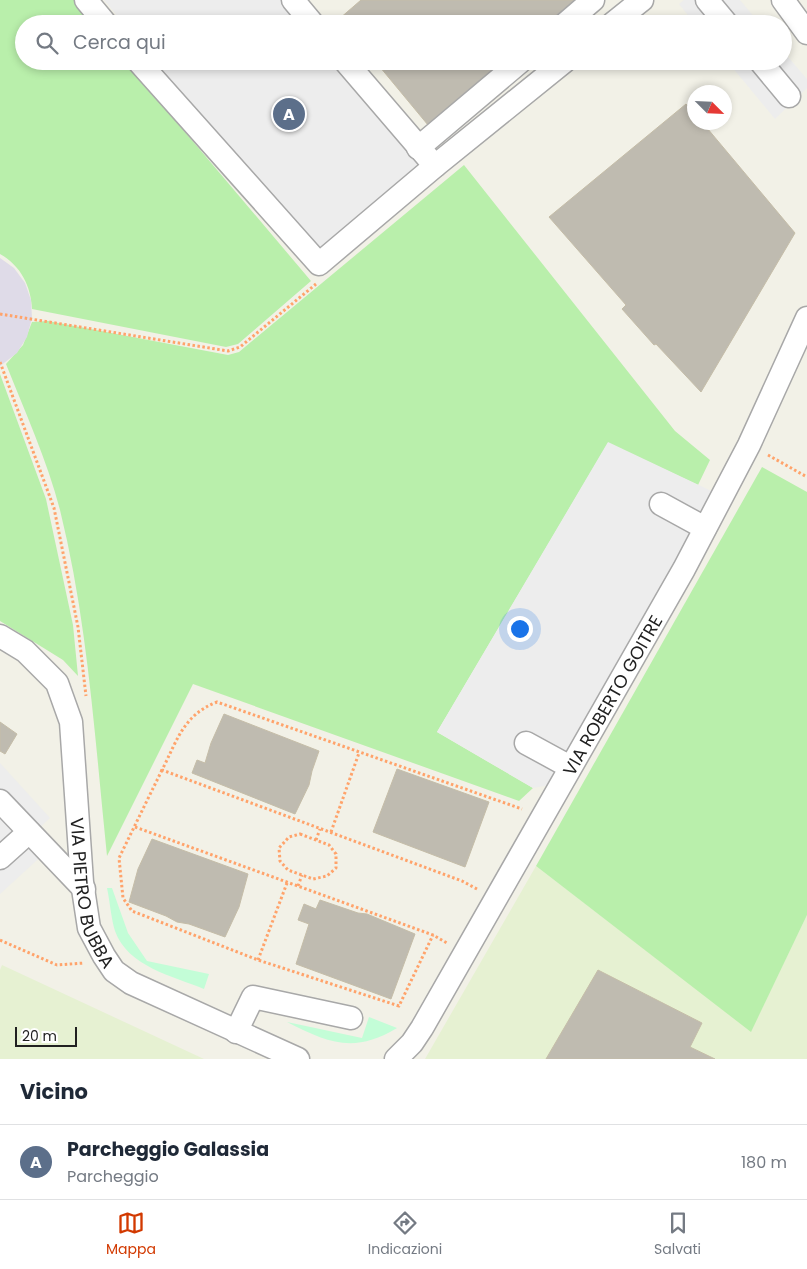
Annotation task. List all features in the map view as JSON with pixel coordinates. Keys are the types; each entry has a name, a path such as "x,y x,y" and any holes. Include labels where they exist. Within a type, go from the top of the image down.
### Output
{"street":[{"path":"86,0 98,15"},
{"path":"293,0 306,15"},
{"path":"576,15 593,0"},
{"path":"623,15 642,0"},
{"path":"707,0 720,15"},
{"path":"784,0 807,33"},
{"path":"146,70 319,264 435,166 554,70"},
{"path":"353,70 435,166"},
{"path":"418,148 510,70"},
{"path":"767,70 789,96"},
{"name":"VIA ROBERTO GOITRE","path":"396,1059 412,1043 422,1028 684,569 749,445 807,318"},
{"path":"661,504 705,528"},
{"name":"VIA PIETRO BUBBA","path":"0,636 25,650 57,683 71,722 84,889 89,928 104,956 114,970 131,983 298,1059"},
{"path":"526,743 570,767"},
{"path":"0,802 84,889"},
{"path":"0,858 29,832"},
{"path":"236,1032 253,998 351,1018"}],"path":[{"path":"749,445 807,477"},
{"path":"432,935 399,1006 258,960 132,911 123,898 119,858 188,720 204,707 216,702 542,816"},
{"path":"331,832 359,752"},
{"path":"162,770 462,881 495,900"},
{"path":"135,828 432,935 465,953"},
{"path":"316,840 320,828"},
{"path":"300,834 329,845 336,854 336,868 327,876 313,879 302,875 288,870 280,861 279,848 289,837 300,834"},
{"path":"298,886 302,875"},
{"path":"258,960 287,883"},
{"path":"0,940 58,965"}],"green space":[{"path":"0,0 74,0 86,15 15,15 15,70 133,70 311,281 238,344 226,347 32,309 30,292 24,277 14,264 0,254"},
{"path":"464,165 675,431 710,460 698,485 608,443 437,732 533,788 519,801 193,684 107,856 90,682 70,553 49,473 6,364 23,345 32,322 48,321 228,355 239,352"},
{"path":"0,374 46,499 73,625 78,676 63,660 0,621"},
{"path":"762,467 807,492 807,915 751,1032 536,866"},
{"path":"536,866 751,1031 807,915 807,1059 425,1059"},
{"path":"107,888 112,888 128,933 147,961 209,974 204,989 153,969 130,953 121,943 115,931"},
{"path":"2,965 204,1059 0,1059 0,970"},
{"path":"369,1017 397,1028 367,1041 341,1043 315,1035 287,1022 362,1038"}],"shaded area":[{"path":"104,0 282,0 294,15 116,15"},
{"path":"684,0 740,0 752,15 688,15 679,4"},
{"path":"792,62 807,79 807,88 775,119 734,70 792,70"},
{"path":"163,70 342,70 424,166 316,254"},
{"path":"0,258 14,268 25,283 31,300 32,318 27,337 17,353 0,366"},
{"path":"608,442 722,496 561,783 533,788 437,732"},
{"path":"0,763 50,818 37,830 47,851 0,894"}],"building":[{"path":"361,0 576,0 558,15 344,15"},
{"path":"382,70 492,70 428,125"},
{"path":"686,104 687,130 709,130 795,233 701,392 656,344 654,345 622,309 626,305 549,217"},
{"path":"224,714 319,751 309,785 295,814 192,773 197,760 205,763 211,743"},
{"path":"0,722 17,734 5,754 0,751"},
{"path":"397,769 489,802 465,867 373,832"},
{"path":"152,839 248,874 239,907 225,937 189,924 177,922 129,902 138,869"},
{"path":"320,900 358,913 367,914 415,934 391,999 296,964 309,924 298,920 304,904 316,909"},
{"path":"598,970 702,1023 690,1047 715,1059 546,1059"}],"place":[{"name":"Parcheggio Galassia","path":"289,114"}]}
